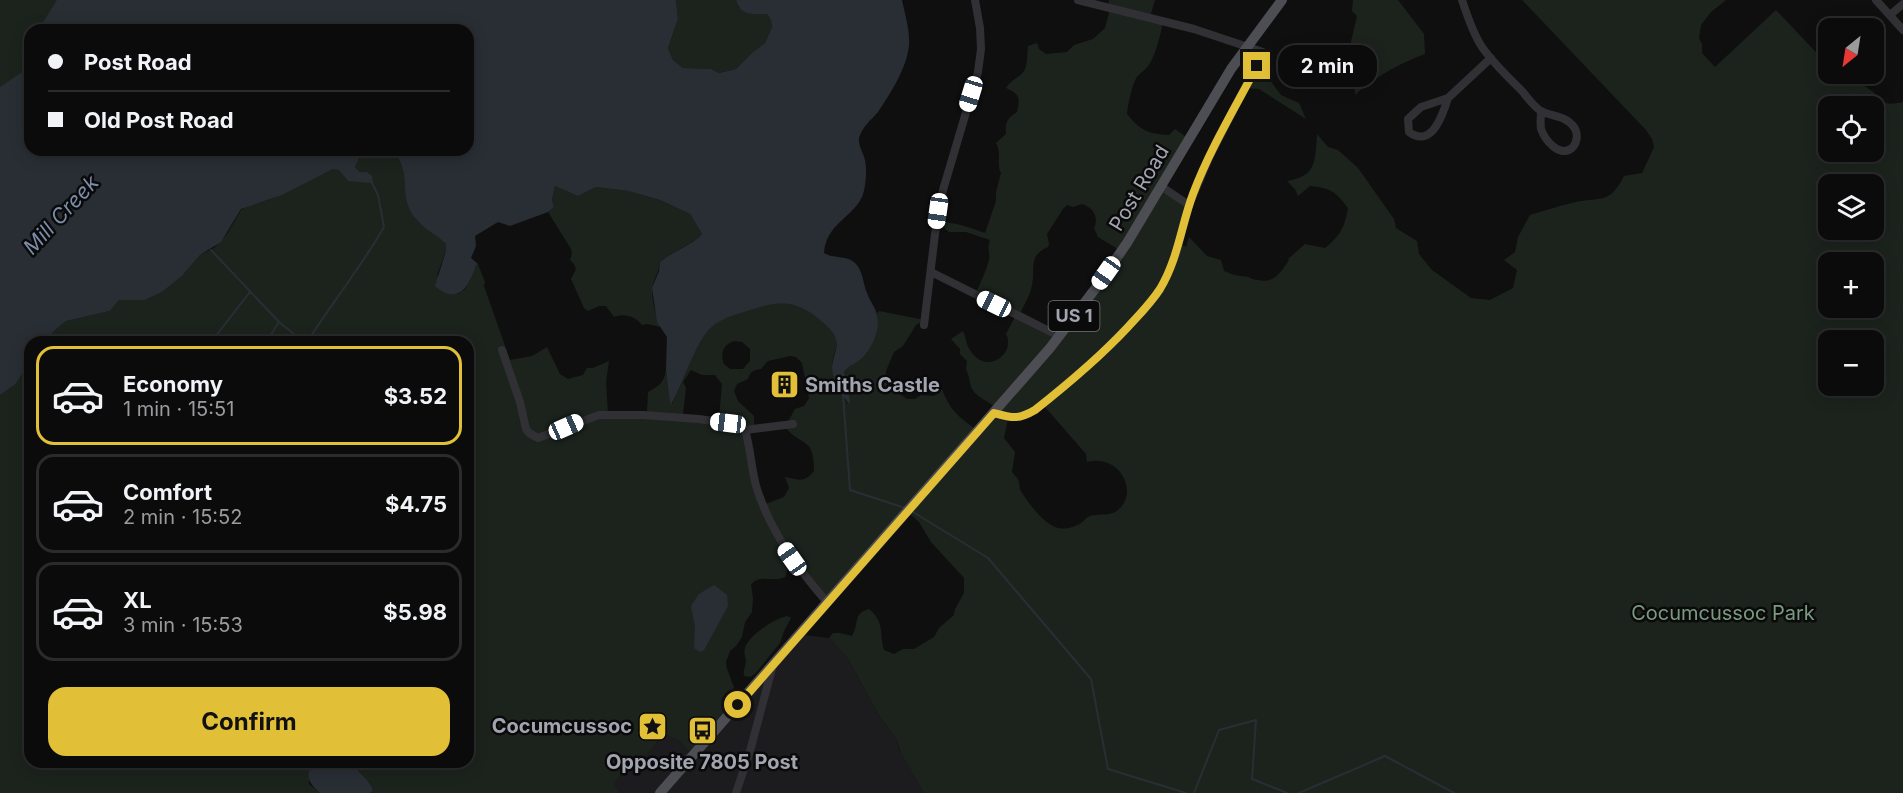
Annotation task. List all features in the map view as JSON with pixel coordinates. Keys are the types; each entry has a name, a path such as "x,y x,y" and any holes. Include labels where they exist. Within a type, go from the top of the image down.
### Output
{"main road":[{"name":"Post Road","path":"660,793 1059,336 1127,243 1210,102 1247,45 1282,0"}],"street":[{"path":"924,325 942,190 978,72 980,28 975,0"},
{"path":"994,413 1015,418 1035,410 1097,358 1144,310 1160,289 1176,254 1190,205 1218,139 1263,51 1183,26 1078,0"},
{"path":"1462,0 1480,45 1491,58 1541,111 1559,116 1574,127 1577,134 1572,147 1565,150 1550,144 1542,132 1541,111"},
{"path":"1876,0 1903,30"},
{"path":"1890,15 1903,4"},
{"path":"1448,98 1442,118 1428,135 1414,136 1409,132 1408,119 1413,112 1431,102 1448,98 1491,58"},
{"path":"1162,187 1190,205"},
{"path":"931,272 1059,336"},
{"path":"502,350 520,402 526,429 533,436 543,437 599,415 699,419 728,423 745,430 794,424"},
{"path":"745,430 756,488 769,520 790,555 827,602"},
{"path":"736,793 750,751 773,664"}],"shaded area":[{"path":"804,635 829,638 847,657 880,717 896,738 899,749 924,793 620,793 613,785 617,777 633,767 667,734 678,740 693,755"}],"green space":[{"path":"0,0 61,0 47,24 24,24 24,70 0,87"},
{"path":"676,0 736,0 738,7 751,14 767,14 772,27 765,43 736,69 719,73 711,69 683,68 673,60 668,48 678,19"},
{"name":"Cocumcussoc Park","path":"1109,0 1155,0 1150,17 1163,22 1158,43 1147,67 1133,84 1127,114 1136,124 1150,132 1169,135 1175,129 1189,139 1163,187 1189,206 1180,244 1186,247 1189,237 1207,256 1221,260 1224,271 1264,281 1273,279 1280,273 1288,259 1305,244 1325,248 1338,235 1345,221 1348,208 1336,195 1323,188 1310,186 1298,196 1287,181 1297,179 1310,171 1315,159 1317,134 1328,147 1338,150 1358,168 1394,219 1396,228 1417,241 1419,254 1432,270 1471,298 1490,300 1513,288 1517,270 1504,260 1515,252 1518,237 1530,215 1567,204 1608,196 1624,176 1642,173 1654,147 1646,130 1522,0 1726,0 1711,12 1701,25 1699,38 1702,53 1715,67 1776,10 1818,54 1818,84 1861,84 1877,96 1818,96 1818,162 1884,162 1884,102 1890,104 1903,102 1903,793 924,793 901,753 896,738 880,717 847,657 829,638 833,633 852,636 858,616 869,609 879,623 884,650 894,654 903,649 914,649 934,637 939,628 954,615 964,593 964,578 931,542 919,522 908,512 829,600 791,561 785,577 754,581 751,585 752,612 745,622 742,637 730,651 726,662 735,690 744,698 694,756 678,740 667,735 662,736 640,762 616,779 614,785 620,793 370,793 373,791 371,786 357,768 474,768 474,336 50,336 66,321 110,311 119,300 145,300 162,292 182,276 200,255 214,248 227,234 241,210 248,206 274,198 333,169 339,169 348,181 365,181 355,167 360,156 397,156 403,165 406,196 416,219 446,244 446,251 437,275 458,294 465,289 478,264 510,360 532,356 547,347 560,374 568,379 583,375 587,368 593,368 609,361 606,382 608,413 647,412 648,392 660,384 666,370 672,404 698,346 713,326 736,314 766,305 784,303 793,304 810,312 832,331 836,341 832,361 833,376 848,404 844,372 864,356 871,345 876,332 877,313 879,311 925,320 916,325 903,346 894,352 886,371 886,381 907,399 915,399 921,395 934,396 942,389 954,412 976,430 996,408 972,389 966,370 967,361 951,339 963,331 972,353 979,359 986,362 999,359 1007,348 1006,334 1017,313 976,293 989,260 990,240 966,232 949,232 945,229 943,222 985,233 996,201 1001,173 996,143 1006,134 1007,121 1017,112 1018,107 1019,100 1016,95 1006,88 1024,71 1028,46 1037,43 1039,49 1046,54 1067,52 1074,45 1093,39 1105,28 1110,9","holes":["1082,204 1090,208 1096,217 1094,228 1098,237 1121,251 1061,333 1021,312 1033,282 1035,259 1041,251 1048,247 1047,234 1067,205 1073,207","734,341 742,342 750,349 750,361 743,369 730,369 724,364 722,356 725,347","790,356 796,357 802,363 809,398 804,406 795,409 785,427 809,447 812,452 814,471 801,480 785,477 789,488 784,497 763,505 746,431 754,429 754,416 738,401 734,391 737,384 748,379 751,373 761,369 768,361","691,370 702,375 715,375 722,384 719,419 683,414 686,388 683,382","1045,407 1086,454 1087,462 1108,463 1122,475 1127,493 1119,509 1112,513 1087,517 1078,525 1070,528 1055,527 1047,522 1020,490 1018,480 1012,472 1015,452 1004,438 1008,419"]},
{"path":"1353,0 1398,0 1424,34 1425,54 1388,71 1355,95 1352,76 1337,62 1349,50 1357,16 1352,11"},
{"path":"1258,66 1273,75 1272,83 1281,95 1299,103 1306,119 1259,89 1246,88"},
{"path":"555,186 578,196 596,187 628,191 660,200 690,214 702,234 660,262 653,285 654,307 661,327 642,325 630,316 614,317 606,306 599,306 588,311 584,308 571,279 576,269 570,260 571,249 548,212 554,207 552,200"},
{"path":"24,371 24,768 312,768 309,784 320,793 0,793 0,395 16,384"},
{"path":"787,616 791,618 780,643 755,674 750,677 744,676 746,662 744,650 747,643 763,628"}],"water":[{"path":"57,0 676,0 678,19 668,48 673,60 683,68 711,69 719,73 736,69 765,43 772,27 767,14 752,14 744,11 736,0 902,0 909,40 908,54 888,97 860,134 859,144 866,169 862,197 829,235 824,253 848,259 858,266 878,320 877,332 869,349 862,358 844,372 849,404 835,382 832,367 836,342 833,333 827,326 801,308 775,304 734,315 712,327 697,348 671,405 666,370 667,337 657,322 652,288 660,262 702,234 690,214 660,200 628,191 596,187 578,196 555,186 552,200 554,207 548,212 510,226 498,222 475,236 476,246 471,258 478,264 466,287 456,294 450,294 435,286 446,244 422,225 411,212 406,196 404,174 397,156 474,156 474,24 42,24"},
{"name":"Mill Creek","path":"24,68 24,156 360,156 355,167 360,172 367,172 372,176 373,183 348,181 339,170 333,169 282,195 241,209 221,242 200,255 182,276 162,292 145,300 119,300 110,311 66,321 50,336 24,336 24,371 16,384 0,395 0,87"},
{"path":"714,585 727,595 728,606 704,650 700,652 694,648 695,626 691,606 699,594"},
{"path":"312,768 357,768 369,782 373,791 370,793 320,793 310,782"}],"waterway":[{"path":"311,336 384,227 378,195 371,181"},
{"path":"211,250 279,322 296,336"},
{"path":"216,336 250,292"},
{"path":"270,336 279,322"},
{"path":"843,395 850,490 905,508"},
{"path":"913,512 988,558 1091,679 1108,769 1186,793"},
{"path":"1194,793 1219,730 1256,720 1252,779 1287,793"},
{"path":"1299,793 1385,756 1454,793"}],"place":[{"name":"Smiths Castle","path":"784,385"},
{"name":"Cocumcussoc","path":"653,726"},
{"name":"Opposite 7805 Post","path":"702,731"}],"route":[{"path":"738,705 994,413 1015,418 1035,410 1097,358 1144,310 1160,289 1169,272 1194,192 1218,139 1257,66"}]}
